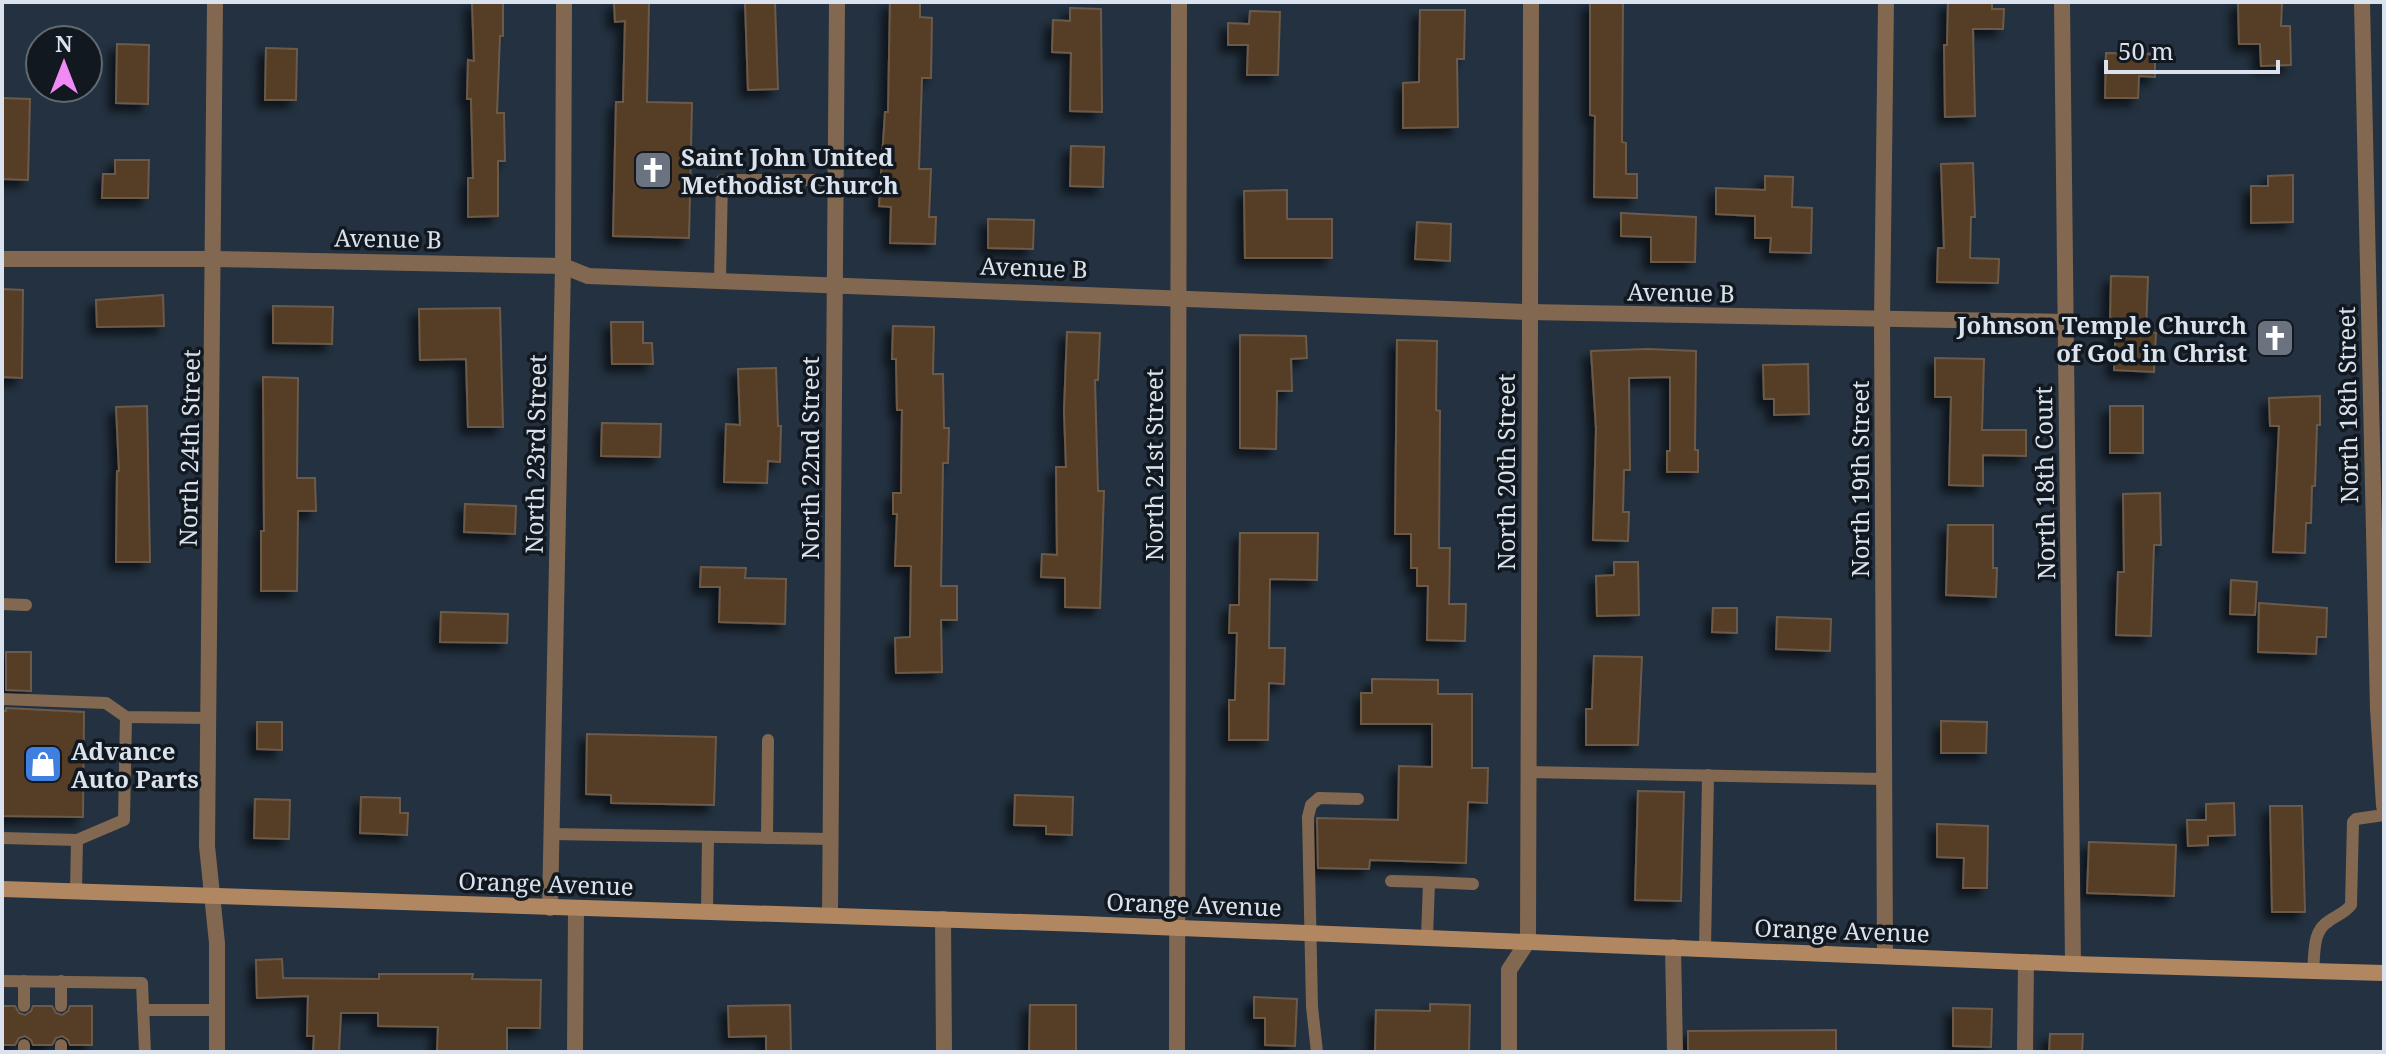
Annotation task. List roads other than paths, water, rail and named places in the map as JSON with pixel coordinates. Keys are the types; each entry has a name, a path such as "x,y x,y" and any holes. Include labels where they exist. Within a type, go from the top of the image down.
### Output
{"main road":[{"name":"Orange Avenue","path":"2,889 1178,927 2073,964 2384,973"}],"street":[{"name":"North 24th Street","path":"215,2 215,259 207,846 217,943 217,1052"},
{"name":"North 23rd Street","path":"550,908 563,266 564,2"},
{"name":"North 22nd Street","path":"830,915 837,2"},
{"name":"North 21st Street","path":"1177,1052 1179,2"},
{"name":"North 20th Street","path":"1528,941 1531,2"},
{"name":"North 19th Street","path":"1885,956 1882,320 1886,2"},
{"name":"North 18th Court","path":"2062,2 2073,964"},
{"name":"North 18th Street","path":"2362,2 2378,709 2384,806"},
{"name":"Avenue B","path":"2,259 215,259 563,266 588,276 1529,312 2066,322"},
{"path":"575,1052 576,908"},
{"path":"943,919 944,1052"},
{"path":"1509,1052 1509,970 1528,941"},
{"path":"1673,947 1675,1052"},
{"path":"2025,1052 2026,962"}],"lane":[{"path":"720,280 722,180 835,180"},
{"path":"2,604 26,605"},
{"path":"2,699 106,703 126,717 210,718"},
{"path":"2,838 77,840 124,820 126,717"},
{"path":"767,838 768,740"},
{"path":"1528,772 1884,779"},
{"path":"1705,949 1708,775"},
{"path":"1317,1052 1313,1018 1308,817 1311,805 1319,798 1358,799"},
{"path":"2313,971 2317,932 2351,905 2353,822 2384,815"},
{"path":"552,834 831,839"},
{"path":"707,912 708,837"},
{"path":"76,892 77,840"},
{"path":"1391,881 1473,884"},
{"path":"1427,937 1429,882"},
{"path":"2,981 142,983 145,1052"},
{"path":"24,981 24,1006"},
{"path":"61,981 61,1006"},
{"path":"143,1010 217,1010"}],"place":[{"name":"Saint John United Methodist Church","path":"653,170"},
{"name":"Johnson Temple Church of God in Christ","path":"2275,338"},
{"name":"Advance Auto Parts","path":"43,764"}]}
